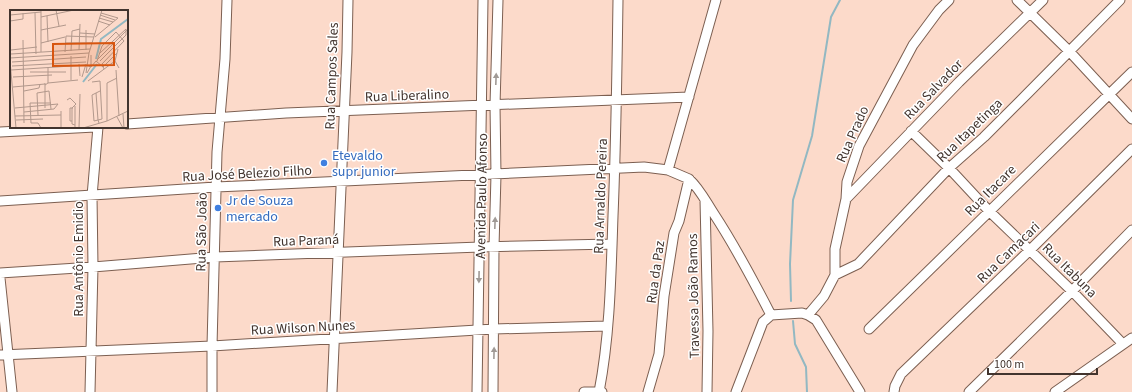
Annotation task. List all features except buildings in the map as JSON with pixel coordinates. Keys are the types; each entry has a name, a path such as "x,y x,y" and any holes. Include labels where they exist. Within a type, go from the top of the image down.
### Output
{"street":[{"name":"Rua São João","path":"212,392 216,187 225,59 226,0"},
{"name":"Rua Campos Sales","path":"332,392 348,0"},
{"name":"Avenida Paulo Afonso","path":"477,392 483,0"},
{"name":"Avenida Paulo Afonso","path":"493,392 496,175 495,105 498,0"},
{"name":"Rua Arnaldo Pereira","path":"600,392 607,326 612,244 617,101 618,0"},
{"path":"716,0 668,170 689,178 701,191 705,200 742,259 771,315"},
{"name":"Rua Prado","path":"808,315 824,296 835,275 835,249 846,200 847,182 853,162 865,135 913,45 939,10 949,0"},
{"path":"1016,0 1069,50 1132,119"},
{"name":"Rua Salvador","path":"846,200 995,45 1043,0"},
{"name":"Rua Itapetinga","path":"835,275 858,264 949,168 984,137 1120,0"},
{"name":"Rua Itacare","path":"869,329 1132,72"},
{"name":"Rua Liberalino","path":"128,124 220,117 344,111 689,97"},
{"path":"0,132 76,128"},
{"name":"Rua Antônio Emidio","path":"90,392 93,267 92,196 98,128"},
{"name":"Rua Itabuna","path":"912,131 989,211 1072,291 1123,344"},
{"name":"Rua Camacari","path":"894,392 895,386 901,374 1132,149"},
{"name":"Rua José Belezio Filho","path":"0,201 216,187 644,167 668,170"},
{"name":"Rua da Paz","path":"648,392 659,354 664,296 673,239 679,221 689,178"},
{"name":"Travessa João Ramos","path":"705,200 708,331 707,392"},
{"path":"969,392 1132,230"},
{"name":"Rua Paraná","path":"0,273 215,257 338,254 480,247 612,244"},
{"path":"0,278 4,354 12,392"},
{"path":"736,392 763,322 771,315 802,313 816,320 860,392"},
{"name":"Rua Wilson Nunes","path":"4,354 90,352 334,340 494,329 607,326"},
{"path":"1055,392 1132,338"},
{"path":"584,392 600,392"}],"waterway":[{"path":"791,301 790,264 793,200 812,136 831,17 840,0"},
{"path":"793,321 795,344 806,367 807,392"}],"place":[{"name":"Etevaldo supr junior","path":"324,163"},
{"name":"Jr de Souza mercado","path":"218,208"}]}
